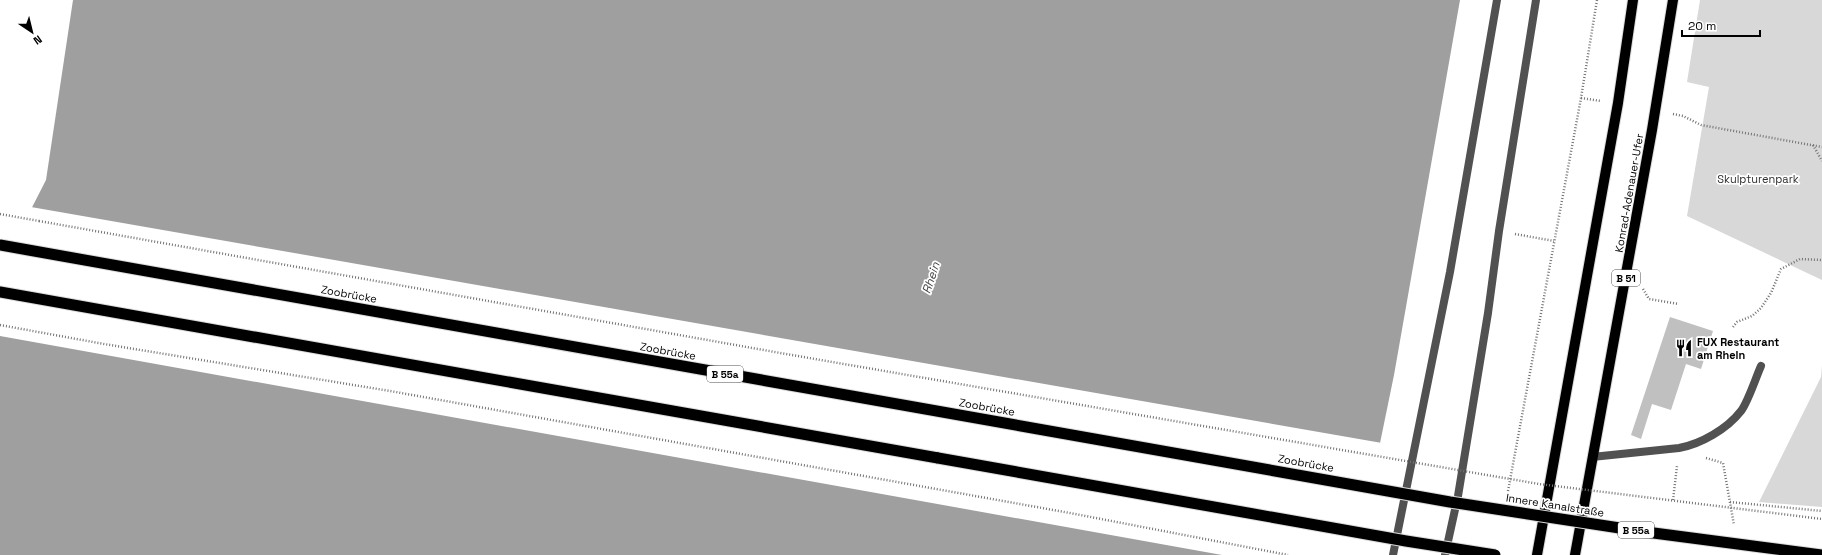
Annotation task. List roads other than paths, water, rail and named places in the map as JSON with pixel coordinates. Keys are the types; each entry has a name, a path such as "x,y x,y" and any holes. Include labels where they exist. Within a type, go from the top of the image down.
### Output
{"highway":[{"name":"Zoobrücke","path":"0,245 1450,502"},
{"path":"0,292 1406,541 1495,555"},
{"name":"Innere Kanalstraße","path":"1450,502 1646,532 1822,555"},
{"path":"1406,541 1460,555"}],"main road":[{"path":"1537,555 1615,119 1633,0"},
{"name":"Konrad-Adenauer-Ufer","path":"1575,555 1651,138 1673,0"}],"street":[{"path":"1393,555 1450,272 1497,0"},
{"path":"1445,555 1458,496 1486,328 1498,231 1536,0"},
{"path":"1592,457 1690,446 1720,431 1742,411 1761,366"}],"water":[{"name":"Rhein","path":"73,0 1460,0 1394,375 1357,555 0,555 0,270 46,180"}],"place":[{"name":"FUX Restaurant am Rhein","path":"1684,348"}],"park label":[{"name":"Skulpturenpark","path":"1758,179"}]}
